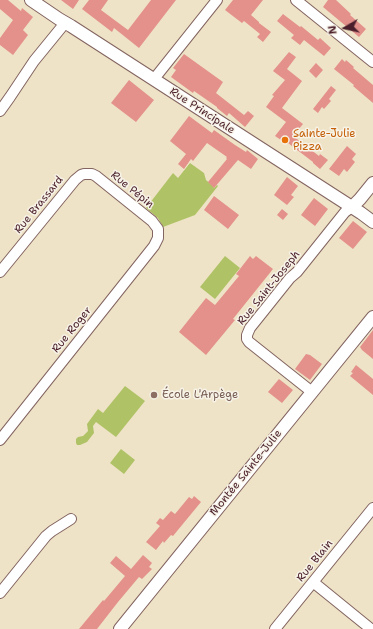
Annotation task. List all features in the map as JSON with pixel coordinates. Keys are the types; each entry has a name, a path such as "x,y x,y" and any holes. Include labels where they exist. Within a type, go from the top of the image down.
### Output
{"street":[{"name":"Rue Principale","path":"31,0 373,222"},
{"path":"154,79 217,0"},
{"path":"296,0 373,62"},
{"path":"0,112 34,61 65,23"},
{"name":"Rue Pépin","path":"84,174 92,174 96,176 152,221 158,229 158,233"},
{"name":"Rue Brassard","path":"0,272 77,177 84,174"},
{"path":"352,207 373,183"},
{"name":"Rue Saint-Joseph","path":"312,392 249,342 246,335 286,283 298,272 345,212 352,207"},
{"name":"Rue Roger","path":"0,440 154,246 158,238 158,233"},
{"name":"Montée Sainte-Julie","path":"120,629 373,317"},
{"name":"Rue Blain","path":"275,629 373,508"},
{"path":"0,593 46,536 71,520"},
{"path":"313,582 371,629"}],"green space":[{"path":"190,163 204,173 206,180 214,188 217,185 218,186 195,215 163,227 158,218 146,208 173,173 178,178"},
{"path":"225,256 240,268 215,299 200,287"},
{"path":"125,386 145,401 116,437 96,422 93,426 94,433 87,442 77,445 76,439 83,436 88,431 87,424 98,409 103,413"},
{"path":"121,449 135,460 124,474 110,463"}],"building":[{"path":"0,0 8,0 21,11 22,8 33,17 23,30 28,35 13,55 0,45 0,38 13,20 0,9"},
{"path":"61,0 79,0 73,9"},
{"path":"89,0 108,0 101,10 128,30 151,0 176,0 139,48 114,28 112,32 82,9"},
{"path":"233,0 263,0 251,15 271,32 263,42 257,37 260,34 244,21 242,23 225,10"},
{"path":"328,0 336,0 366,29 359,37 323,7"},
{"path":"283,14 318,40 320,38 331,48 324,56 304,40 300,45 291,38 294,35 277,21"},
{"path":"289,52 296,57 287,69 302,81 282,108 303,124 293,136 319,156 320,154 328,160 320,169 288,143 287,144 275,136 286,122 266,107 274,96 272,95 285,80 273,71"},
{"path":"184,54 223,82 216,93 244,115 248,111 254,116 245,127 229,113 227,116 217,107 194,91 193,93 171,77 176,70 173,68"},
{"path":"342,59 345,62 346,60 373,85 373,103 334,69"},
{"path":"316,63 323,70 316,78 309,71"},
{"path":"129,80 154,100 136,122 111,103"},
{"path":"331,86 336,90 329,99 331,101 324,109 322,107 318,113 313,109"},
{"path":"189,116 212,133 214,130 246,152 247,150 258,159 251,169 238,160 214,188 208,182 227,159 227,157 207,143 193,161 191,159 184,169 178,164 186,154 170,141"},
{"path":"347,146 356,154 352,159 355,162 347,172 344,169 339,176 329,169"},
{"path":"287,177 298,186 291,195 294,197 287,205 274,195"},
{"path":"214,196 239,215 228,229 204,210"},
{"path":"314,198 328,209 315,226 301,215"},
{"path":"282,209 288,214 283,220 277,215"},
{"path":"353,221 367,232 353,249 339,238"},
{"path":"250,256 253,259 256,256 273,269 233,319 235,320 206,355 179,332 206,298 215,305 239,276 236,274"},
{"path":"373,330 373,359 360,347"},
{"path":"306,354 310,355 322,364 310,380 295,369"},
{"path":"356,365 373,379 373,395 350,376"},
{"path":"279,379 293,390 282,403 268,392"},
{"path":"194,496 201,502 173,536 171,535 164,543 163,541 156,550 146,542 160,526 156,523 160,518 163,520 171,511 175,514 189,497 192,499"},
{"path":"143,555 152,563 149,567 152,569 142,579 139,577 97,629 79,629 125,576 110,563 116,556 131,569"}],"place":[{"name":"Sainte-Julie Pizza","path":"285,140"},
{"name":"École L'Arpège","path":"154,395"}]}
